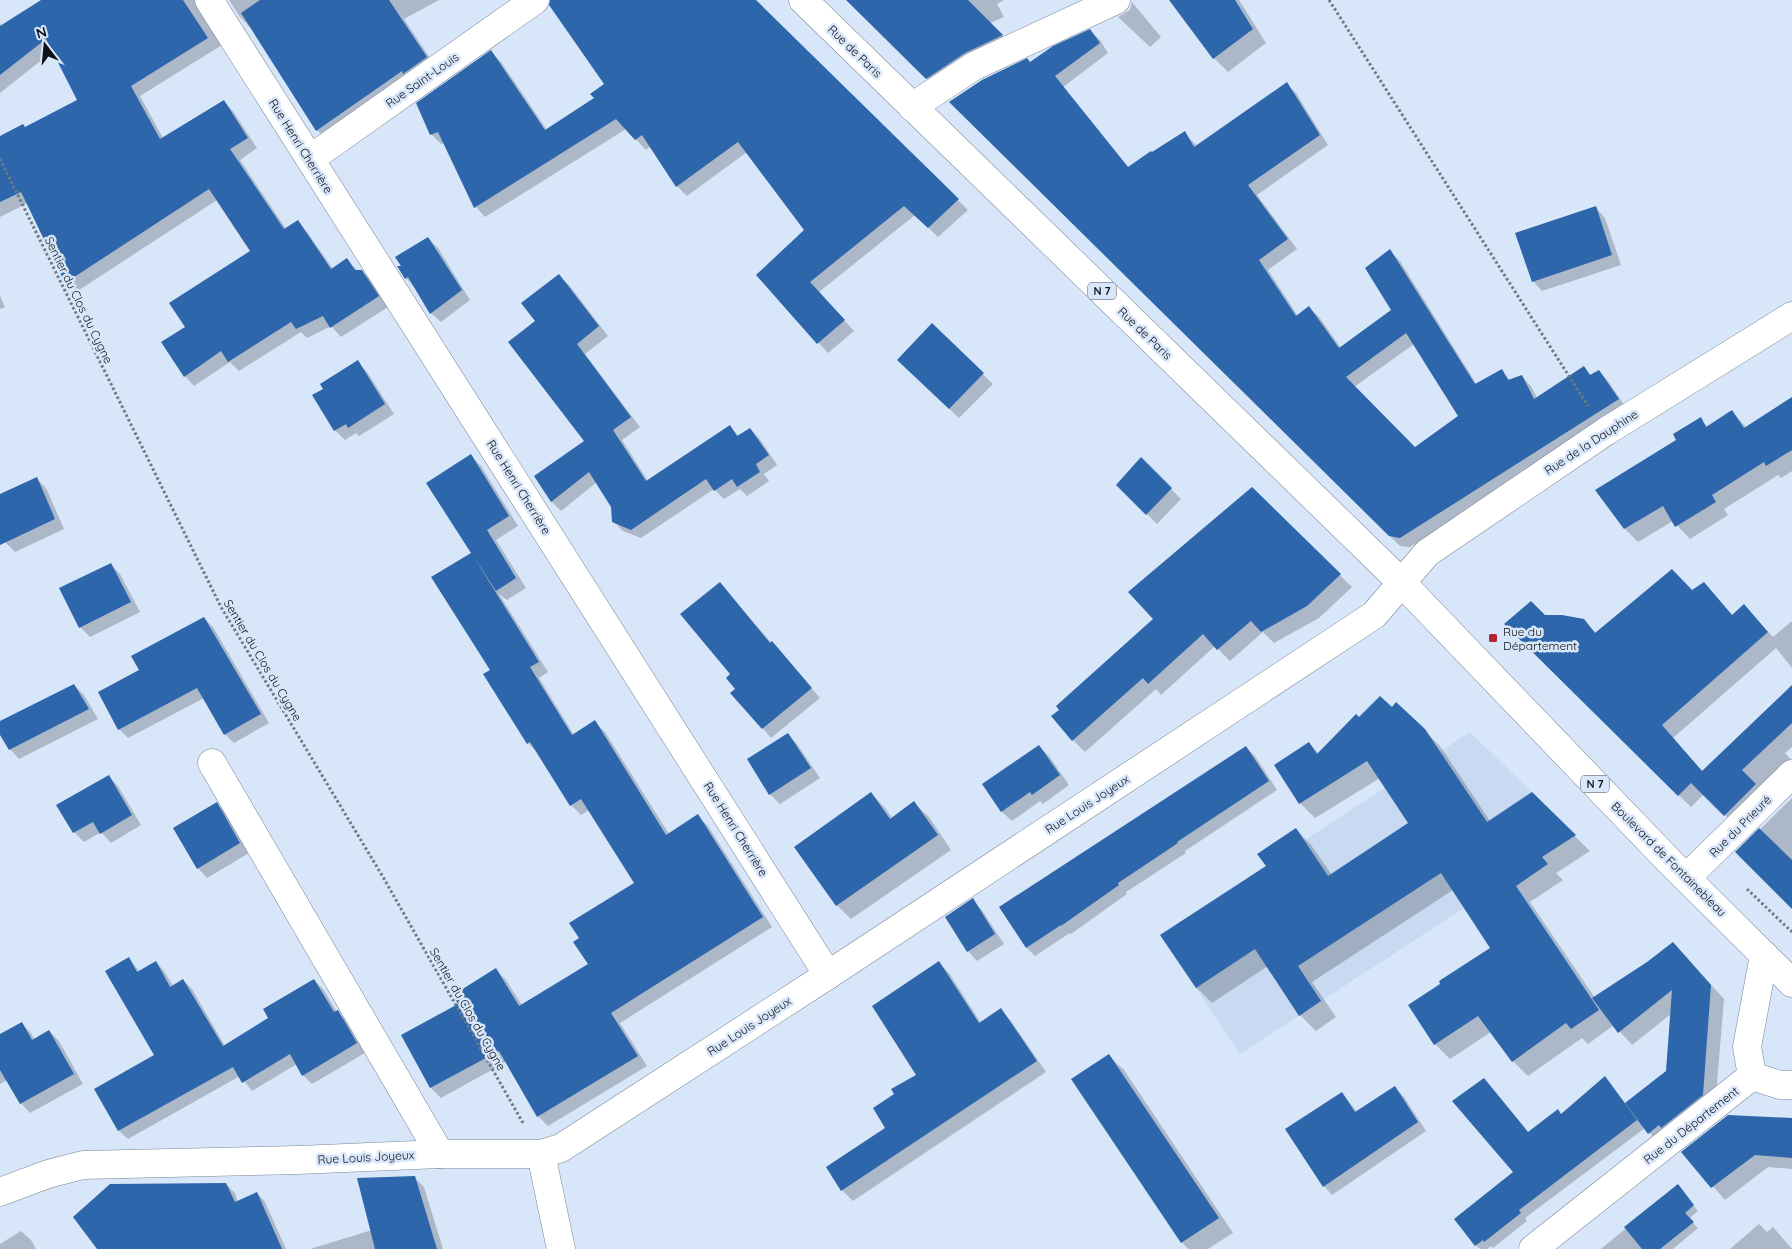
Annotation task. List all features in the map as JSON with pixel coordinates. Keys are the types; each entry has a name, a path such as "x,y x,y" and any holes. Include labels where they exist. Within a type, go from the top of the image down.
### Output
{"street":[{"name":"Rue Henri Cherrière","path":"209,0 828,975"},
{"name":"Rue Saint-Louis","path":"310,159 535,0"},
{"name":"Rue de Paris","path":"803,0 1401,582"},
{"path":"912,107 974,66 1116,0"},
{"name":"Rue de la Dauphine","path":"1401,582 1427,553 1604,432 1792,316"},
{"name":"Boulevard de Fontainebleau","path":"1401,582 1662,854 1792,983"},
{"name":"Rue Louis Joyeux","path":"0,1192 48,1174 83,1165 298,1160 440,1154 541,1154 561,1148 828,975 1374,615 1401,582"},
{"path":"212,762 440,1154"},
{"name":"Rue du Prieuré","path":"1687,877 1792,774"},
{"path":"1764,955 1747,1047 1752,1076 1780,1085 1792,1085"},
{"name":"Rue du Département","path":"1533,1249 1752,1076"},
{"path":"541,1154 561,1249"}],"path":[{"path":"1329,0 1604,432"},
{"name":"Sentier du Clos du Cygne","path":"0,159 221,608 383,877 541,1154"},
{"path":"1710,855 1792,932"}],"shaded area":[{"path":"1470,732 1576,835 1240,1054 1160,935"}],"building":[{"path":"41,0 183,0 208,38 131,86 160,139 224,100 248,138 230,149 284,229 298,220 331,269 347,258 355,270 362,270 379,296 330,328 323,316 296,329 291,322 228,362 221,351 184,377 161,342 185,327 169,303 250,251 209,189 65,283 21,192 0,202 0,136 23,124 25,127 77,100 46,39 0,75 0,26"},
{"path":"260,0 389,0 427,57 403,74 402,71 316,131 241,13"},
{"path":"550,0 756,0 959,199 928,228 904,206 810,282 845,320 817,344 756,275 804,230 738,142 676,187 642,135 635,140 616,119 474,208 438,132 430,135 416,103 491,50 545,130 594,98 590,94 604,84 549,5"},
{"path":"846,0 968,0 1003,35 965,53 926,79"},
{"path":"1169,0 1235,0 1253,29 1213,59"},
{"path":"1090,29 1100,43 1055,76 1128,167 1185,131 1194,147 1287,82 1320,135 1248,185 1288,239 1259,260 1296,316 1309,306 1339,348 1391,310 1365,268 1390,249 1475,384 1502,369 1508,380 1522,375 1534,399 1584,366 1590,375 1599,370 1619,399 1400,538 1389,536 949,102 982,80 1027,58 1030,62 1053,46","holes":["1406,333 1458,416 1415,447 1346,377"]},
{"path":"1596,206 1612,255 1532,282 1515,233"},
{"path":"428,237 462,290 430,314 408,277 405,279 397,266 401,266 395,257"},
{"path":"559,274 599,326 577,344 631,417 613,430 646,481 730,425 737,436 750,428 769,455 756,464 760,472 737,487 732,479 714,491 706,479 631,530 612,522 611,507 589,472 551,502 534,476 584,441 508,342 535,321 521,303"},
{"path":"932,323 984,373 949,409 897,360"},
{"path":"358,360 385,404 348,428 346,424 334,431 312,395 323,389 320,384"},
{"path":"1792,397 1792,450 1766,466 1764,462 1712,495 1716,502 1675,527 1663,506 1624,529 1595,490 1676,440 1673,434 1701,417 1706,427 1732,410 1744,428"},
{"path":"471,454 509,516 487,530 516,578 496,591 472,554 539,662 530,667 572,735 595,720 666,835 698,814 763,917 611,1013 638,1056 537,1117 499,1051 430,1088 401,1035 458,1004 453,995 496,968 519,1006 588,964 573,942 579,938 569,923 634,883 581,799 570,806 530,742 527,744 483,674 490,670 431,577 471,553 426,483"},
{"path":"1141,457 1172,488 1146,515 1116,485"},
{"path":"37,477 55,519 0,545 0,494"},
{"path":"1252,487 1341,574 1307,606 1261,632 1251,621 1217,650 1203,634 1148,684 1143,678 1072,741 1051,716 1059,710 1056,706 1153,619 1128,592"},
{"path":"111,563 131,602 79,628 59,588"},
{"path":"1672,569 1692,590 1704,582 1732,615 1744,604 1768,632 1662,725 1702,771 1792,685 1792,723 1742,770 1756,784 1724,816 1691,783 1678,796 1504,624 1531,601 1545,615 1562,615 1584,619 1595,633"},
{"path":"720,582 770,643 772,641 812,688 762,729 730,693 735,689 726,678 730,674 680,614"},
{"path":"204,617 261,714 224,735 197,688 118,730 98,692 139,670 131,656"},
{"path":"74,684 89,709 9,750 0,735 0,721"},
{"path":"1380,696 1392,707 1396,702 1425,729 1487,822 1532,792 1576,835 1542,857 1548,864 1516,886 1599,1010 1571,1029 1566,1023 1512,1062 1478,1016 1434,1045 1408,1005 1440,984 1439,981 1490,948 1441,873 1298,966 1321,1001 1299,1016 1255,949 1196,988 1160,935 1266,866 1257,854 1296,828 1328,876 1408,823 1367,761 1299,804 1274,765 1309,742 1317,754 1356,714 1359,717"},
{"path":"788,733 811,768 769,795 747,759"},
{"path":"1039,745 1060,775 1032,795 1030,792 1001,812 982,784"},
{"path":"1246,746 1269,781 1177,842 1061,926 1026,948 999,907"},
{"path":"109,775 132,815 100,834 93,822 73,833 56,805"},
{"path":"871,792 890,819 914,801 938,835 836,906 794,847"},
{"path":"217,802 240,843 197,869 173,828"},
{"path":"1759,828 1792,860 1792,909 1735,852"},
{"path":"973,898 995,934 967,952 945,917"},
{"path":"1673,942 1711,985 1703,1095 1661,1128 1659,1125 1648,1134 1625,1103 1666,1071 1672,990 1618,1033 1592,998 1647,962"},
{"path":"129,957 137,972 156,961 170,987 183,979 223,1046 268,1018 263,1009 314,979 334,1012 338,1010 357,1043 302,1076 290,1054 242,1083 233,1067 118,1131 94,1089 154,1055 105,971"},
{"path":"939,961 979,1023 1001,1008 1037,1061 841,1191 826,1167 885,1128 873,1108 894,1094 891,1089 916,1075 872,1006"},
{"path":"22,1022 32,1040 49,1030 74,1074 20,1104 0,1070 0,1034"},
{"path":"1109,1054 1219,1218 1181,1243 1071,1079"},
{"path":"1605,1076 1637,1120 1519,1210 1521,1213 1484,1242 1483,1240 1475,1246 1454,1219 1513,1172 1452,1101 1484,1078 1528,1132 1558,1109 1561,1114"},
{"path":"1395,1086 1418,1122 1323,1187 1285,1129 1342,1092 1355,1112"},
{"path":"1728,1115 1792,1118 1792,1158 1755,1155 1711,1188 1681,1152"},
{"path":"415,1176 437,1249 375,1249 357,1178"},
{"path":"226,1183 235,1202 257,1192 282,1249 97,1249 73,1217 110,1184"},
{"path":"1678,1184 1694,1205 1685,1213 1694,1222 1660,1249 1642,1249 1624,1227"}],"place":[{"name":"Rue du Département","path":"1493,638"}]}
